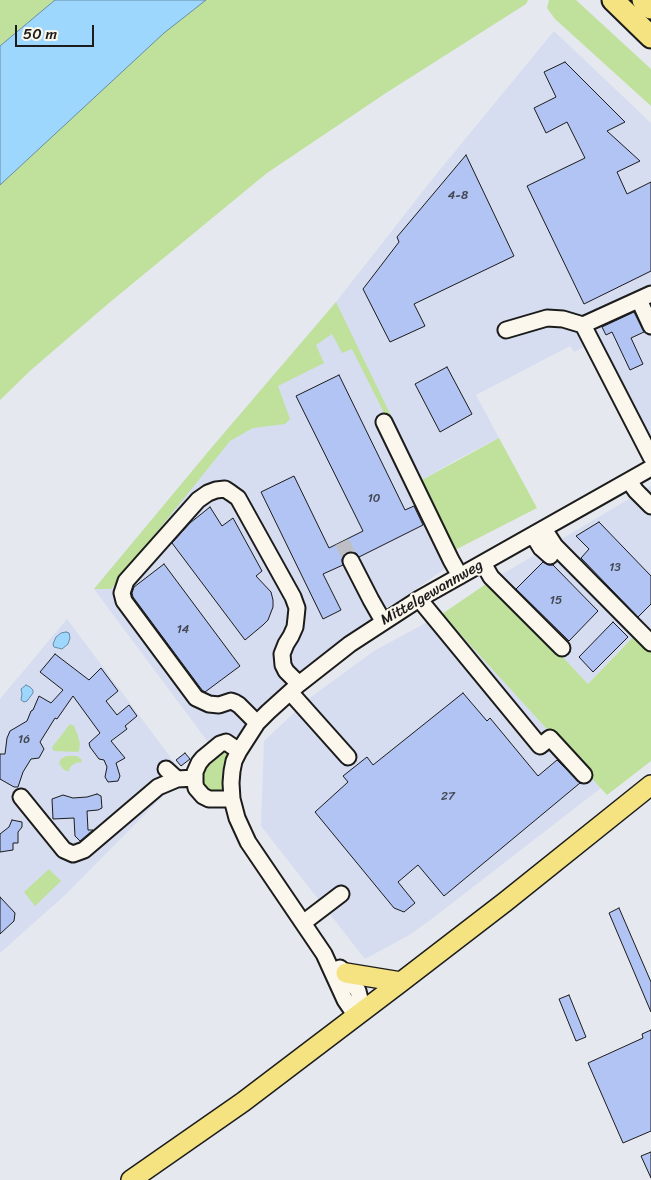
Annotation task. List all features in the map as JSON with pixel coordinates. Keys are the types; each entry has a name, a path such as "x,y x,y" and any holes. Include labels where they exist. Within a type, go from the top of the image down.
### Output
{"highway":[{"path":"643,0 651,8"},
{"path":"616,2 651,37"}],"main road":[{"path":"131,1180 243,1102 360,1014 505,902 651,785"},
{"path":"346,973 401,982"}],"street":[{"path":"506,330 547,318 563,319 583,325 645,297 651,326"},
{"path":"583,325 651,457"},
{"path":"384,422 460,576"},
{"name":"Mittelgewannweg","path":"360,1014 345,1000 324,954 248,842 237,818 232,799 232,771 238,751 257,723 295,688 350,644 419,599 651,468"},
{"path":"633,479 651,495"},
{"path":"633,479 636,491 651,506"},
{"path":"257,723 239,704 231,701 219,705 209,704 196,698 124,601 122,593 126,581 198,500 216,490 225,489 238,498 293,597 297,608 295,627 282,654 283,666 295,688 348,757"},
{"path":"538,532 541,548 550,556"},
{"path":"538,532 648,634"},
{"path":"351,560 383,622"},
{"path":"483,563 491,577 562,648"},
{"path":"419,599 540,746 550,738 584,775"},
{"path":"232,799 209,799 203,796 197,790 195,772 199,763 220,744 226,742 238,751"},
{"path":"21,797 64,850 74,854 84,850 172,774 195,778"},
{"path":"303,923 341,894"},
{"name":"Mittelgewannweg","path":"324,954 346,973 358,991 360,1014"}],"shaded area":[{"path":"554,31 651,123 651,443 598,340 574,352 570,346 476,395 499,438 422,480 461,560 443,570 316,659 235,738 208,742 94,589 336,302 434,177"},
{"path":"651,486 651,648 636,633 588,684 489,582"},
{"path":"442,614 601,788 429,921 411,934 365,959 261,826 264,741 311,697 374,651"},
{"path":"67,619 180,770 171,788 64,896 0,953 0,699"}],"green space":[{"path":"0,0 55,0 0,46"},
{"path":"124,0 528,0 526,4 386,93 267,173 109,303 31,370 0,400 0,104"},
{"path":"549,0 576,0 651,69 651,106 555,19 547,8"},
{"path":"336,302 422,480 499,438 537,508 453,551 352,349 342,353 332,334 316,345 324,363 278,386 290,419 285,424 253,428 230,441 111,589 94,589 213,446"},
{"path":"489,582 588,684 635,635 651,651 651,761 607,795 442,614"},
{"path":"70,724 74,726 78,736 79,751 54,751 53,746"},
{"path":"230,748 222,772 222,793 203,791 198,773 217,750"},
{"path":"66,756 77,756 82,760 80,763 74,764 67,771 59,763"},
{"path":"49,869 61,881 35,906 24,892"}],"water":[{"path":"55,0 206,0 164,33 0,185 0,46"},
{"path":"66,632 69,633 70,638 68,644 62,649 54,647 53,644 56,637"},
{"path":"26,685 33,690 33,693 24,702 21,700 21,689"}],"building":[{"path":"565,62 625,122 607,131 640,161 617,172 627,194 651,182 651,271 584,304 527,186 585,158 567,122 546,133 534,108 556,97 544,72"},
{"path":"466,155 514,256 414,304 425,326 390,342 363,289 399,242 397,237"},
{"path":"634,312 644,332 631,338 643,364 630,370 612,332 606,335 602,327"},
{"path":"447,367 472,414 440,432 415,384"},
{"path":"339,375 405,510 414,506 423,525 359,557 356,553 347,552 343,556 343,565 323,574 341,610 323,619 261,492 294,476 329,548 363,531 296,396"},
{"path":"210,507 222,526 233,518 262,571 256,576 271,592 273,607 268,620 245,640 172,543 190,523"},
{"path":"599,522 651,576 651,604 638,617 581,558 589,549 576,536"},
{"path":"543,562 553,565 598,611 569,641 516,589"},
{"path":"164,564 240,666 205,692 133,597 134,587"},
{"path":"613,622 628,637 593,672 579,657"},
{"path":"55,654 89,680 101,668 118,691 106,701 117,715 129,705 137,716 125,726 127,729 111,741 125,758 116,763 120,776 118,781 108,782 105,777 107,767 104,760 99,759 89,743 100,733 73,696 57,719 55,718 40,742 44,749 39,758 31,759 23,772 18,787 14,787 0,779 0,754 5,754 10,731 27,721 39,696 51,703 63,690 40,672"},
{"path":"463,693 487,721 490,718 538,776 557,760 580,783 444,896 418,865 398,882 415,903 404,912 394,908 315,812 348,782 343,776 367,757 373,765"},
{"path":"185,753 190,759 181,766 176,760"},
{"path":"97,794 101,796 102,808 87,811 88,830 93,830 80,841 75,836 74,818 53,819 52,799 63,795 73,798"},
{"path":"12,820 22,822 22,827 18,832 18,843 13,843 13,850 0,852 0,834 9,827"},
{"path":"0,897 15,913 14,921 0,934"},
{"path":"619,908 651,982 651,1012 609,913"},
{"path":"569,995 586,1037 576,1041 559,999"},
{"path":"651,1030 651,1131 623,1143 588,1063 643,1038 642,1034"},
{"path":"651,1152 651,1178 641,1156"}],"tunnel":[{"path":"342,542 351,561"}]}
